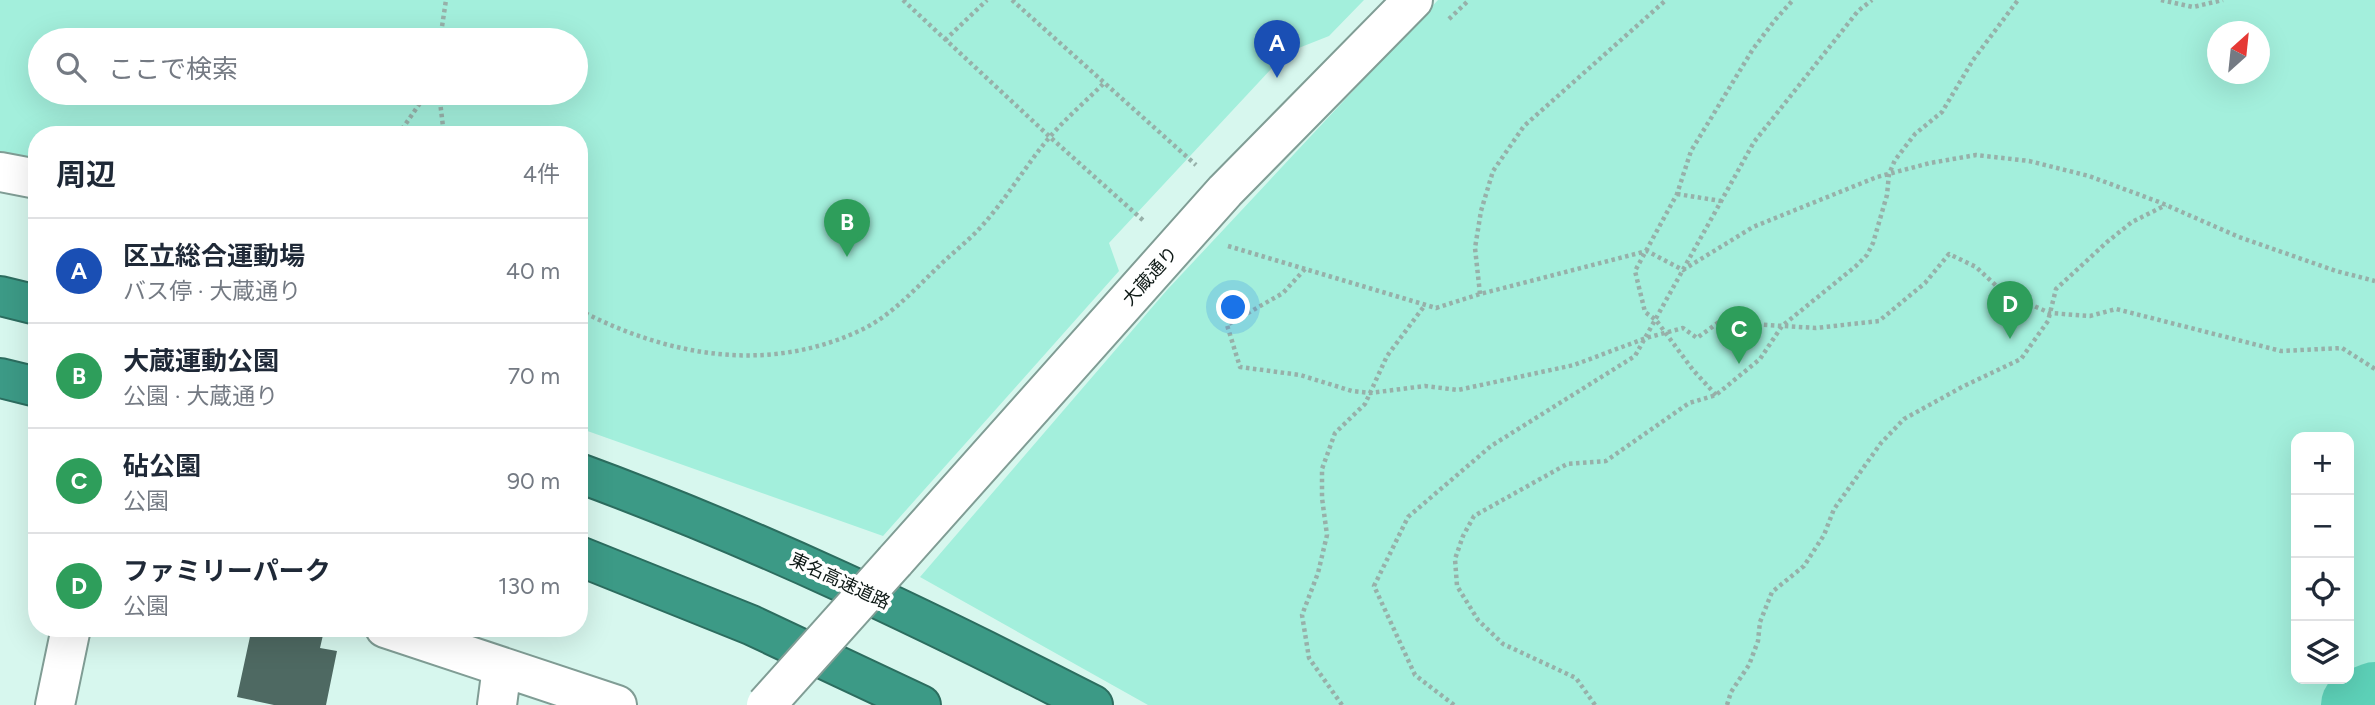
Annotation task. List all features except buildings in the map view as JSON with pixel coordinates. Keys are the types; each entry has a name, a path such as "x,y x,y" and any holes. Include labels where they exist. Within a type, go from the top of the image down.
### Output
{"highway":[{"path":"0,296 28,303"},
{"path":"0,378 28,385"},
{"name":"東名高速道路","path":"588,476 778,553 957,635 1093,705"},
{"path":"588,560 751,625 921,705"}],"street":[{"name":"大蔵通り","path":"766,705 1226,191 1413,0"},
{"path":"0,172 28,177"},
{"path":"55,705 69,637"},
{"path":"413,637 617,705"},
{"path":"497,705 502,667"}],"path":[{"path":"442,28 446,0"},
{"path":"903,0 1049,137 1181,242 1305,269 1436,308 1647,251 1683,270"},
{"path":"945,40 987,0"},
{"path":"1012,0 1226,191"},
{"path":"1480,294 1475,248 1481,211 1493,171 1524,126 1666,0"},
{"path":"1716,395 1693,370 1656,320 1645,312 1635,271 1677,194 1690,151 1753,50 1793,0"},
{"path":"1454,705 1415,674 1374,586 1408,517 1491,446 1635,356 1754,142 1858,11 1872,0"},
{"path":"1595,705 1576,678 1503,644 1478,620 1457,586 1455,559 1474,516 1567,464 1606,461 1689,403 1716,395 1760,359 1782,326 1867,255 1887,195 1889,174 1895,160 1915,134 1942,112 1973,60 2018,0"},
{"path":"2161,0 2193,7 2223,0"},
{"path":"588,315 661,345 754,357 800,351 860,331 898,306 980,228 1049,137 1104,83"},
{"path":"404,126 419,105"},
{"path":"440,105 443,126"},
{"path":"1683,270 1753,227 1889,174 1976,155 2029,161 2089,176 2166,205 2239,237 2336,271 2375,281"},
{"path":"1677,194 1721,201"},
{"path":"1727,705 1731,692 1749,665 1758,641 1759,622 1772,592 1804,566 1824,535 1834,509 1881,443 1904,419 2021,359 2048,321 2056,289 2132,222 2166,205"},
{"path":"1305,269 1283,293 1227,325 1241,367 1300,375 1352,391 1370,393 1425,386 1458,390 1574,365 1665,332 1684,328 1697,338 1719,322 1816,328 1879,321 1925,283 1949,254 1976,267 2004,293 2050,313 2090,316 2116,309 2281,351 2342,348 2375,369"},
{"path":"1342,705 1309,658 1302,615 1318,573 1327,535 1322,498 1322,469 1335,433 1365,404 1387,356 1425,305"}],"green space":[{"path":"0,0 1364,0 1329,36 1286,53 1109,243 1119,271 883,536 588,431 588,126 28,126 28,169 0,163"},
{"path":"1438,0 2375,0 2375,705 1148,705 920,577 1167,290"}],"waterway":[{"path":"2357,705 2375,698"}],"place":[{"name":"区立総合運動場","path":"1277,78"},
{"name":"大蔵運動公園","path":"847,257"},
{"name":"ファミリーパーク","path":"2010,339"},
{"name":"砧公園","path":"1739,364"}]}
